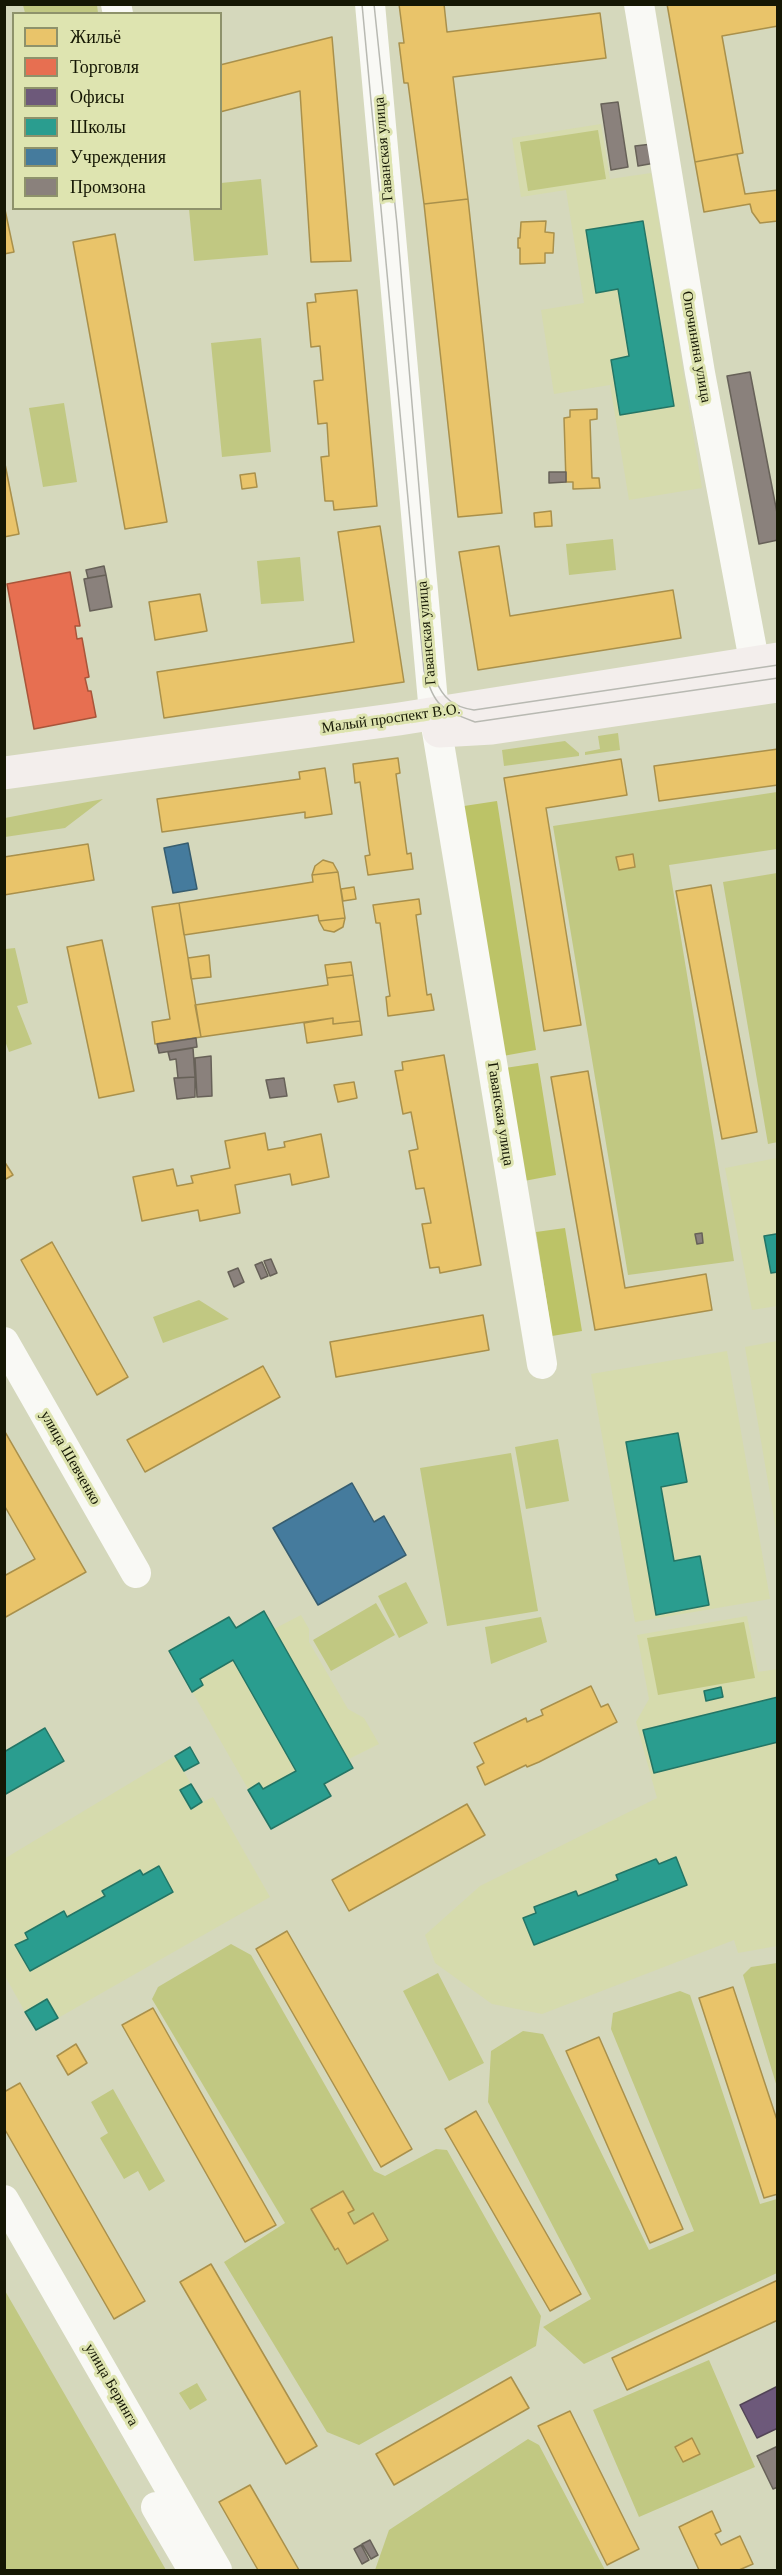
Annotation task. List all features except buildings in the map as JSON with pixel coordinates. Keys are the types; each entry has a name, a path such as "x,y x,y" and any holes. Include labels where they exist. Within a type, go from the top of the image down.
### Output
{"main road":[{"name":"Малый проспект В.О.","path":"4,773 435,722 492,728 767,674"},
{"name":"Малый проспект В.О.","path":"4,795 435,722"}],"street":[{"name":"Гаванская улица","path":"370,4 435,722 542,1364"},
{"name":"Опочинина улица","path":"639,4 700,373 767,674"},
{"name":"улица Шевченко","path":"4,1342 136,1573"},
{"name":"улица Беринга","path":"4,2200 217,2571"},
{"name":"улица Беринга","path":"4,2242 193,2571"}],"shaded area":[{"path":"23,5 97,5 98,12 25,12"},
{"path":"601,124 610,179 651,173 702,488 629,500 610,385 554,394 541,310 584,303 566,190 521,197 512,138"},
{"path":"598,130 606,179 528,191 520,142"},
{"path":"261,179 268,255 194,261 189,210 222,210 222,183"},
{"path":"261,338 271,452 222,457 211,343"},
{"path":"64,403 77,482 43,487 29,408"},
{"path":"613,539 616,570 569,575 566,544"},
{"path":"300,557 304,601 261,604 257,561"},
{"path":"618,733 620,750 585,755 585,752 600,749 598,736"},
{"path":"565,741 579,753 579,756 504,766 502,750"},
{"path":"777,792 777,849 669,865 734,1261 628,1275 553,826"},
{"path":"103,799 65,828 5,837 5,818"},
{"path":"777,873 778,1142 768,1144 723,882"},
{"path":"15,948 28,1003 17,1006 32,1044 9,1052 4,1038 5,949"},
{"path":"777,1158 777,1306 752,1310 725,1168"},
{"path":"199,1300 229,1319 163,1343 153,1317"},
{"path":"777,1341 777,1535 745,1347"},
{"path":"727,1351 770,1599 635,1622 591,1374"},
{"path":"558,1439 569,1501 526,1509 515,1447"},
{"path":"511,1453 538,1611 447,1626 420,1468"},
{"path":"406,1582 428,1623 399,1638 378,1596"},
{"path":"376,1603 395,1635 331,1671 313,1640"},
{"path":"264,1611 274,1629 301,1615 309,1629 309,1642 348,1709 364,1718 379,1744 349,1759 353,1768 324,1784 331,1796 271,1829 169,1651 229,1617 236,1628"},
{"path":"747,1616 758,1672 777,1669 777,1946 738,1953 734,1940 542,2014 492,2004 435,1963 425,1935 480,1886 657,1798 636,1722 649,1699 637,1635"},
{"path":"541,1617 547,1642 491,1664 485,1627"},
{"path":"744,1622 755,1678 658,1695 647,1638"},
{"path":"175,1756 191,1784 180,1790 190,1808 213,1797 270,1897 58,2018 47,2000 25,2012 5,1976 4,1859"},
{"path":"231,1944 251,1955 374,2171 385,2176 436,2149 447,2150 541,2316 536,2346 359,2445 327,2432 224,2262 285,2223 152,1999 158,1987"},
{"path":"778,1963 777,2087 743,1975 751,1967"},
{"path":"438,1973 484,2063 449,2081 403,1991"},
{"path":"680,1991 690,1995 760,2204 777,2199 777,2273 584,2364 543,2327 591,2299 488,2102 491,2051 523,2031 543,2034 649,2250 694,2231 611,2029 613,2013"},
{"path":"113,2089 165,2181 149,2191 138,2171 124,2179 100,2138 108,2133 91,2102"},
{"path":"4,2289 166,2570 5,2570"},
{"path":"709,2360 755,2467 639,2517 593,2410"},
{"path":"197,2383 207,2400 190,2410 179,2393"},
{"path":"528,2439 539,2445 605,2570 375,2570 389,2530"}],"green space":[{"path":"497,801 536,1050 503,1056 464,806"},
{"path":"538,1063 556,1175 524,1181 505,1068"},
{"path":"565,1228 582,1331 552,1336 536,1232"}],"tram line":[{"path":"362,4 424,671 436,699 446,709 475,722 778,678"},
{"path":"374,4 397,224 435,679 445,696 460,707 474,710 778,665"}]}
